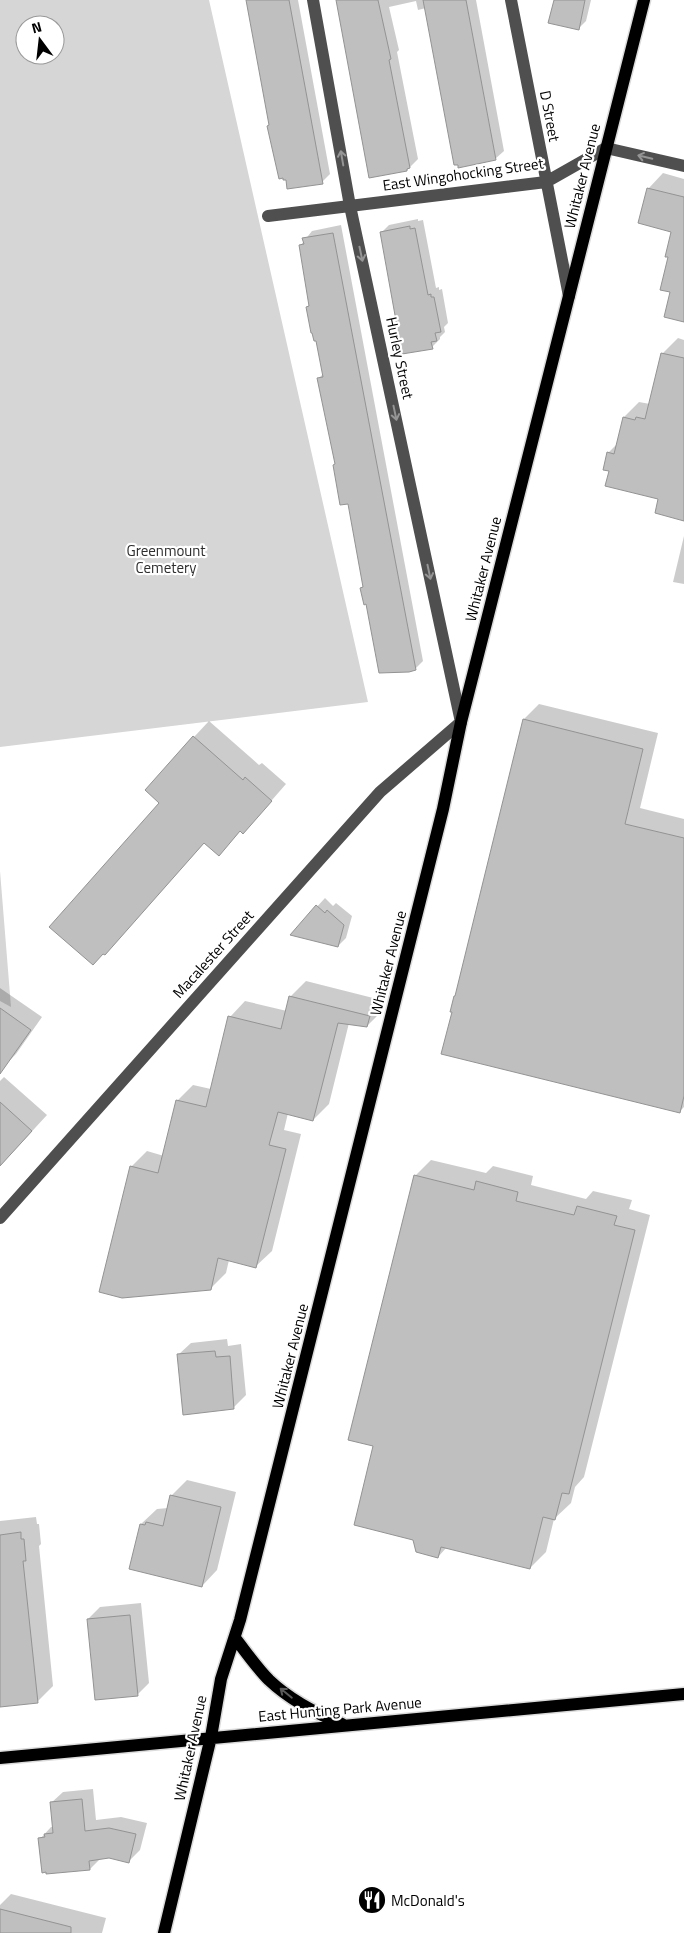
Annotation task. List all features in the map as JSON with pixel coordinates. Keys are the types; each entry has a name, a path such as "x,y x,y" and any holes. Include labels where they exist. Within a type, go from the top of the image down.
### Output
{"main road":[{"name":"Whitaker Avenue","path":"164,1933 211,1737 221,1680 235,1638 443,809 461,722 644,0"},
{"path":"235,1638 269,1680 294,1700 315,1713 344,1725"},
{"name":"East Hunting Park Avenue","path":"0,1758 684,1694"}],"street":[{"name":"Hurley Street","path":"314,0 350,206 461,722"},
{"name":"D Street","path":"511,0 568,296"},
{"name":"East Wingohocking Street","path":"268,216 546,182 606,148"},
{"path":"606,148 684,166"},
{"name":"Macalester Street","path":"0,1218 380,792 461,722"}],"green space":[{"name":"Greenmount Cemetery","path":"0,0 209,0 368,702 0,747"},
{"path":"0,871 11,1007 0,1001"}],"building":[{"path":"246,0 289,0 323,184 287,189 286,180 283,180 283,178 279,179 267,126 269,125"},
{"path":"336,0 378,0 391,59 389,60 410,168 407,171 369,178"},
{"path":"423,0 466,0 496,160 458,168 458,165 454,165"},
{"path":"554,0 585,0 579,30 548,23"},
{"path":"647,188 684,197 684,322 664,317 670,292 660,290 668,257 665,257 671,232 638,223"},
{"path":"410,226 410,229 415,228 428,295 431,294 431,297 434,297 441,332 435,333 437,341 431,342 433,349 402,354 380,232"},
{"path":"333,233 416,670 409,672 379,673 366,604 364,605 360,588 363,587 348,504 340,505 333,465 335,464 317,378 323,377 316,341 314,341 311,333 306,307 309,306 299,245 304,244 302,238"},
{"path":"661,353 684,358 684,521 655,513 658,499 605,486 609,471 603,470 607,452 614,454 623,417 635,420 636,417 645,419"},
{"path":"523,719 643,749 625,824 684,838 684,1096 680,1113 441,1054"},
{"path":"193,736 243,780 245,777 272,801 243,834 240,831 219,856 204,843 105,955 103,954 93,965 49,927 159,803 145,790"},
{"path":"316,905 325,913 327,910 344,925 338,947 290,935"},
{"path":"289,996 370,1016 367,1027 338,1023 313,1121 278,1112 269,1145 286,1149 256,1268 218,1258 211,1290 122,1298 99,1292 130,1166 158,1173 176,1100 206,1107 228,1016 281,1029"},
{"path":"0,1008 31,1030 0,1074"},
{"path":"0,1102 32,1131 0,1166"},
{"path":"414,1175 474,1190 476,1181 518,1192 516,1201 574,1215 577,1206 617,1216 614,1225 635,1230 569,1494 562,1493 555,1520 543,1517 530,1569 441,1547 438,1558 416,1552 413,1540 354,1525 373,1446 348,1440"},
{"path":"215,1351 216,1357 230,1356 234,1409 183,1415 177,1354"},
{"path":"170,1495 221,1507 202,1587 129,1569 140,1524 145,1525 146,1522 163,1526"},
{"path":"21,1532 21,1539 24,1539 26,1561 23,1561 38,1703 0,1707 0,1535"},
{"path":"130,1615 138,1696 95,1700 87,1619"},
{"path":"82,1799 85,1831 109,1828 136,1834 129,1863 109,1858 89,1861 90,1870 42,1873 38,1838 45,1837 44,1834 53,1833 50,1802"},
{"path":"0,1909 71,1927 71,1933 0,1933"}],"place":[{"name":"McDonald's","path":"372,1900"}]}
